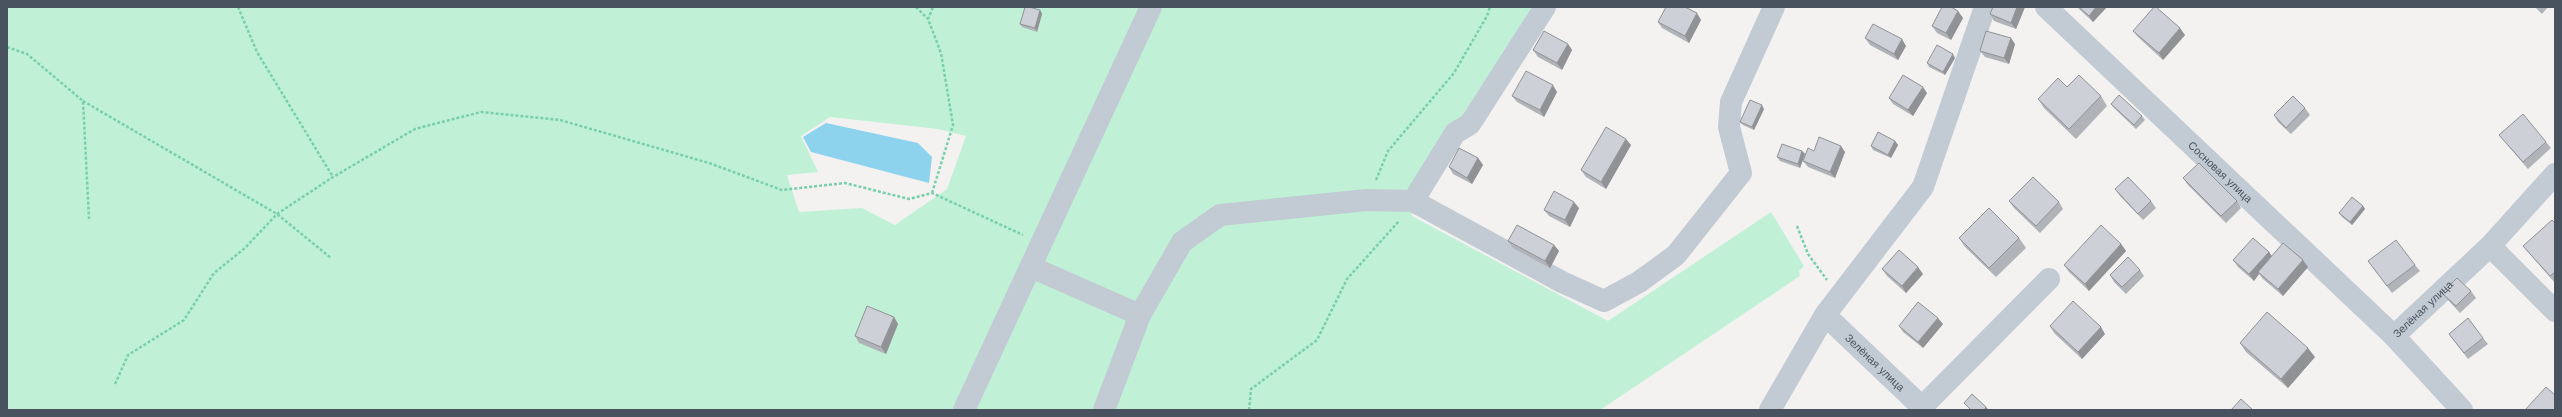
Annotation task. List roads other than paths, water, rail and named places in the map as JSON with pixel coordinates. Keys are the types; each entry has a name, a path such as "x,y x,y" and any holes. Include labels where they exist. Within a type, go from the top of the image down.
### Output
{"street":[{"path":"964,410 1151,7"},
{"path":"1413,201 1455,133 1470,124 1546,7"},
{"path":"1104,410 1140,315 1182,242 1220,215 1367,200 1413,201 1555,278 1604,301 1639,282 1676,256 1741,173 1729,128 1731,102 1774,7"},
{"path":"1770,410 1825,315 1922,187 1985,7"},
{"name":"Сосновая улица","path":"2046,7 2394,336"},
{"name":"Зелёная улица","path":"2462,410 2394,336 2490,246 2555,174"},
{"path":"2490,246 2555,311"},
{"path":"1031,267 1140,315"},
{"path":"1923,409 2049,279"},
{"name":"Зелёная улица","path":"1825,315 1923,409"}],"water":[{"path":"826,123 918,143 932,157 929,183 811,152 803,137"}]}
